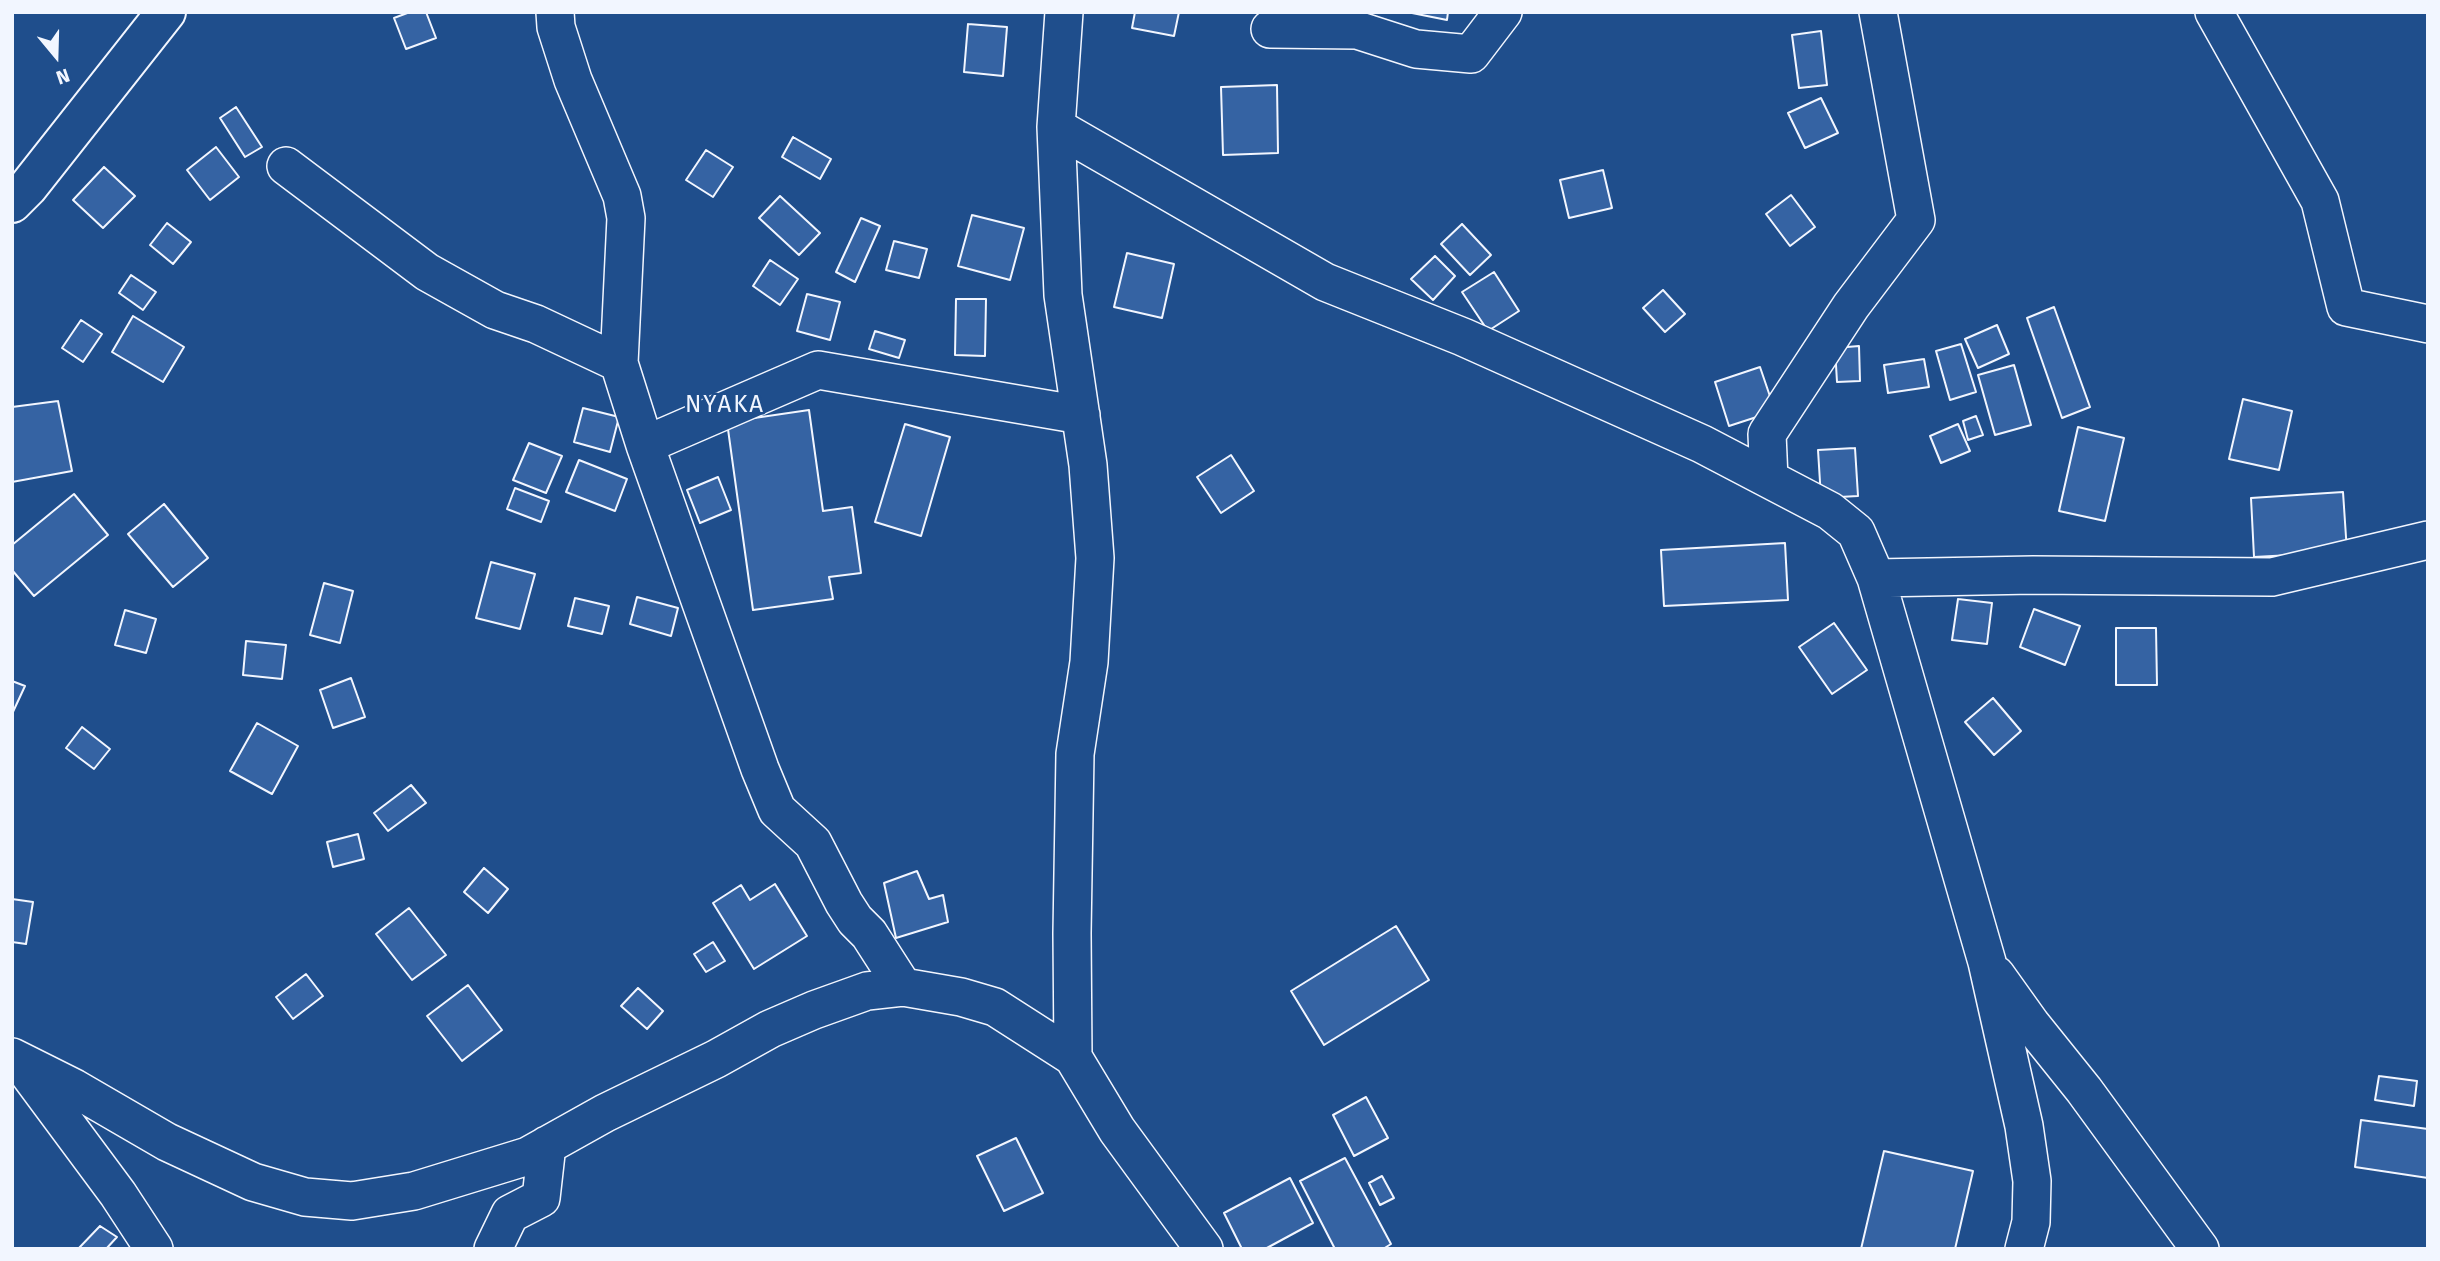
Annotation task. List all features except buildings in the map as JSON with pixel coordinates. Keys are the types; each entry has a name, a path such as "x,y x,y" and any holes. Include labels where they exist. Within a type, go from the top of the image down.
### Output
{"street":[{"path":"12,203 28,187 166,12"},
{"path":"555,12 556,27 573,80 622,196 626,218 619,363 645,445 760,769 777,810 813,843 844,903 855,920 869,934 903,987"},
{"path":"1064,12 1056,127 1063,295 1081,415 1096,558 1089,662 1075,754 1073,1057"},
{"path":"1270,29 1357,30 1416,49 1471,54 1503,12"},
{"path":"1769,480 1767,434 1851,306 1916,220 1878,12"},
{"path":"2214,12 2320,201 2346,307 2428,324"},
{"path":"1056,127 1325,282 1463,337 1702,444 1830,511 1856,531 1876,579 1987,962 2024,1126 2032,1181 2031,1223 2024,1249"},
{"path":"286,166 427,272 495,310 536,324 619,363"},
{"path":"645,445 818,370 1081,415"},
{"path":"1876,579 2033,575 2272,577 2428,540"},
{"path":"1987,962 2200,1249"},
{"path":"15,1058 96,1100 167,1142 253,1182 305,1197 352,1201 414,1191 528,1156 605,1113 716,1059 770,1029 867,990 903,987 961,997 995,1007 1073,1057 1117,1130 1204,1249"},
{"path":"15,1058 118,1194 154,1249"},
{"path":"493,1249 510,1214 541,1198 547,1145"}],"district":[{"name":"NYAKA","path":"725,405"}]}
